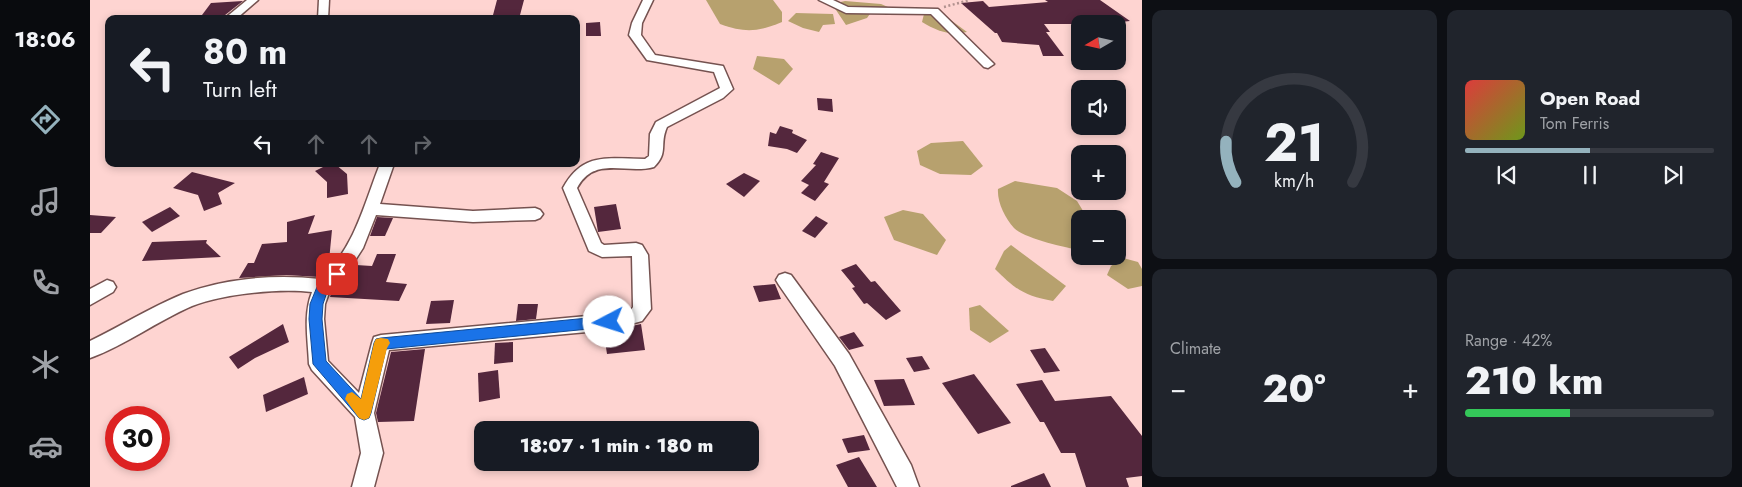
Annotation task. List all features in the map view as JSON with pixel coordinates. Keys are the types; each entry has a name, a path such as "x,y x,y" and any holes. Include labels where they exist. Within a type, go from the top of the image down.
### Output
{"street":[{"path":"234,15 253,0"},
{"path":"324,0 324,15"},
{"path":"363,487 372,453 364,413 381,343 609,322 636,316 642,308 640,255 636,250 602,251 595,247 570,188 573,180 591,165 600,162 649,164 656,157 657,134 661,125 719,95 727,88 720,68 650,58 635,35 637,23 648,0"},
{"path":"824,0 846,10 934,11 988,64"},
{"path":"364,413 319,364 315,319 316,304 323,286 337,274 357,244 386,167"},
{"path":"371,209 507,218 535,214"},
{"path":"785,280 842,360 903,473 908,487"},
{"path":"90,350 188,300 234,288 298,283 323,286"},
{"path":"90,298 107,287"}],"path":[{"path":"934,11 951,4 970,0"}],"shaded area":[{"path":"706,0 773,0 782,12 782,22 766,28 751,30 729,27 720,24"},
{"path":"845,1 881,4 895,10 872,11 867,18 846,25 832,4"},
{"path":"796,13 833,14 835,24 823,25 819,32 803,28 788,21"},
{"path":"941,13 967,32 943,32 922,22 924,14"},
{"path":"757,56 784,59 793,69 779,85 753,69"},
{"path":"963,141 983,166 971,175 940,174 920,165 917,151 931,143"},
{"path":"1015,181 1057,188 1071,197 1071,200 1077,201 1082,210 1071,210 1071,248 1035,239 1014,228 1002,210 998,189"},
{"path":"903,210 923,214 946,240 937,255 894,240 884,217"},
{"path":"1011,245 1066,286 1053,301 1035,297 1021,291 995,269 1004,251"},
{"path":"1126,259 1138,262 1142,269 1142,286 1128,289 1107,275 1111,266 1126,265"},
{"path":"980,305 1009,331 990,343 970,330 969,308"}],"building":[{"path":"497,0 524,0 520,15 493,15"},
{"path":"1045,0 1100,0 1121,15 1071,15 1071,24 1044,24 1050,32 1046,32 1064,56 1043,56 1039,45 1002,42 997,33 961,3 983,1 989,7 1048,2"},
{"path":"243,1 225,15 202,15 211,3"},
{"path":"600,22 601,36 586,36 586,23"},
{"path":"817,98 832,99 833,112 818,110"},
{"path":"780,126 793,130 792,133 807,140 797,153 787,149 768,146 770,132 776,134"},
{"path":"821,152 839,158 824,182 829,184 815,201 801,193 809,185 801,181 816,165 813,164"},
{"path":"323,167 339,167 347,174 348,194 327,198 327,182 315,171"},
{"path":"192,172 235,183 218,193 222,204 204,211 198,195 173,188"},
{"path":"744,173 760,181 744,197 726,184"},
{"path":"616,204 621,229 598,232 594,207"},
{"path":"170,207 180,216 152,232 142,222"},
{"path":"90,215 116,217 101,233 90,233"},
{"path":"315,215 308,234 332,230 329,261 324,272 319,277 286,275 239,278 248,263 254,263 262,244 287,242 287,222"},
{"path":"816,216 828,223 815,238 802,231"},
{"path":"377,217 393,218 385,236 370,236"},
{"path":"207,240 206,243 221,257 142,261 152,242"},
{"path":"377,254 396,254 386,282 407,284 399,301 330,297 332,290 343,282 349,282 356,265 372,266"},
{"path":"856,264 871,282 875,281 901,311 886,320 867,303 864,304 852,288 855,287 841,270"},
{"path":"775,284 781,299 759,302 753,286"},
{"path":"454,300 450,323 426,324 431,301"},
{"path":"518,304 538,304 536,319 516,321"},
{"path":"283,324 289,342 255,358 238,369 229,357"},
{"path":"641,324 645,350 607,354 605,341 628,339 627,327"},
{"path":"854,332 864,346 849,350 839,337"},
{"path":"513,342 513,362 494,364 495,343"},
{"path":"1045,348 1060,371 1044,373 1030,350"},
{"path":"425,349 414,421 378,422 376,413 391,352"},
{"path":"922,356 930,369 914,372 906,358"},
{"path":"498,370 500,398 479,402 478,373"},
{"path":"974,374 1011,423 978,434 942,383"},
{"path":"304,377 308,394 266,412 263,395"},
{"path":"904,379 915,405 884,406 874,380"},
{"path":"1042,380 1055,401 1111,396 1142,436 1142,476 1126,478 1129,487 1086,487 1075,453 1061,453 1044,422 1040,422 1016,384"},
{"path":"864,435 870,450 848,453 842,439"},
{"path":"859,457 877,487 848,487 836,465"},
{"path":"1044,473 1051,487 1011,487 1011,486"}],"slow traffic":[{"path":"352,399 364,413 381,343 383,343"}],"route":[{"path":"337,274 323,286 316,304 315,319 319,364 364,413 381,343 609,322"}]}
